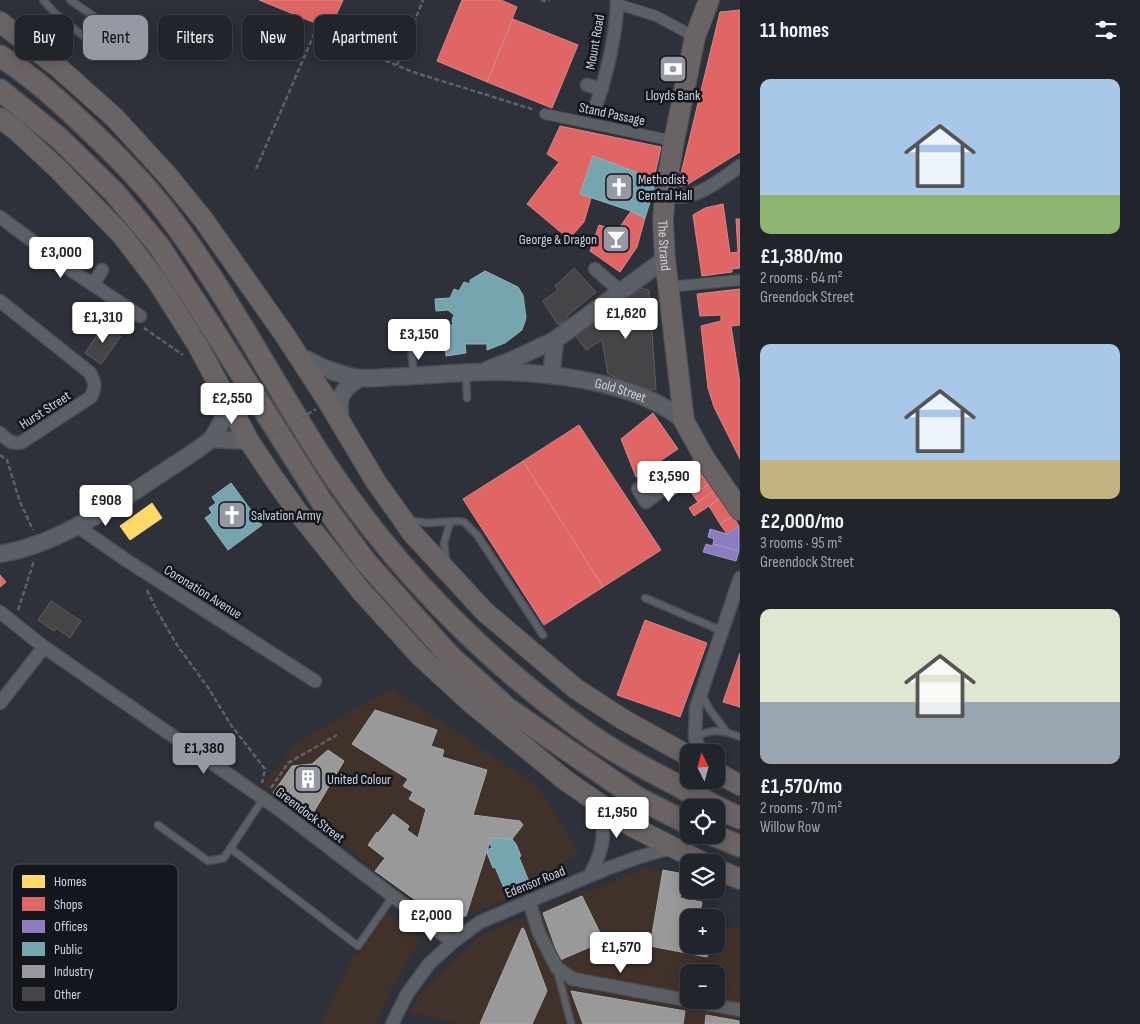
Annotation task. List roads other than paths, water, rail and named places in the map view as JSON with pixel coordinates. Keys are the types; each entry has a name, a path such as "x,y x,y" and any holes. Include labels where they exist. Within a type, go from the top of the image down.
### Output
{"highway":[{"path":"0,56 44,87 84,124 125,164 161,206 215,282 325,464 406,570 512,674 581,729 650,771 740,818"},
{"path":"0,90 60,138 114,192 159,246 322,502 365,561 448,654 508,709 680,826"},
{"path":"725,840 740,846"}],"main road":[{"name":"The Strand","path":"709,0 695,37 665,193 663,222 665,259 684,422 705,459 729,489 740,510"},
{"path":"0,22 58,68 115,118 168,176 203,219 298,355 376,482 412,533 485,612 576,689 624,720 684,744"},
{"path":"0,118 16,130 57,168 121,234 157,281 197,344 230,405 259,440 269,471 308,525 361,591 421,657 470,702 565,780 633,827 684,854"},
{"path":"725,777 740,785"},
{"path":"725,873 740,879"}],"street":[{"path":"617,2 662,19 695,37"},
{"name":"Mount Road","path":"595,108 602,89 617,2"},
{"name":"Mount Road","path":"587,86 602,89"},
{"name":"Stand Passage","path":"546,114 674,141"},
{"path":"665,193 673,197 684,197 708,188 740,166"},
{"path":"0,219 140,316"},
{"path":"298,355 328,371 360,378 473,373 512,360 555,340 665,259"},
{"path":"595,269 621,292"},
{"path":"93,284 102,270"},
{"path":"668,287 740,280"},
{"name":"Hurst Street","path":"0,301 89,372 95,382 92,397 22,442 16,444 11,442 0,433"},
{"path":"549,375 552,369 555,340"},
{"name":"Gold Street","path":"473,373 549,375 599,382 659,404 674,412 684,422"},
{"path":"341,423 339,408 343,392 349,385 360,378"},
{"path":"0,554 15,552 77,526 125,497 212,439 230,405"},
{"path":"212,439 259,440"},
{"path":"638,489 646,502 705,459"},
{"name":"Coronation Avenue","path":"77,526 140,569 315,680"},
{"path":"692,744 696,708 740,578"},
{"name":"Greendock Street","path":"0,612 44,648 259,796 454,942"},
{"path":"0,703 44,648"},
{"path":"590,875 598,859 604,835 603,823 594,801"},
{"name":"Edensor Road","path":"392,1024 407,994 429,964 480,922 590,875 639,857 671,848"},
{"path":"529,901 540,933 557,968 573,979 740,1010"}],"lane":[{"path":"43,0 56,14 87,40 118,50 95,17 70,0"},
{"path":"409,330 414,376"},
{"path":"467,398 473,373"},
{"path":"401,517 427,523 464,522 477,535 542,635"},
{"path":"449,573 444,543 450,522"},
{"path":"645,598 722,631"},
{"path":"702,693 710,710 726,731"},
{"path":"696,744 711,731 726,731 740,737"},
{"path":"158,826 208,860 224,858 259,796"},
{"path":"230,848 358,946 393,896"},
{"path":"557,968 571,1024"}],"place":[{"name":"Lloyds Bank","path":"673,69"},
{"name":"Methodist Central Hall","path":"619,187"},
{"name":"George & Dragon","path":"616,239"},
{"name":"Salvation Army","path":"232,515"},
{"name":"United Colour","path":"308,779"}]}
